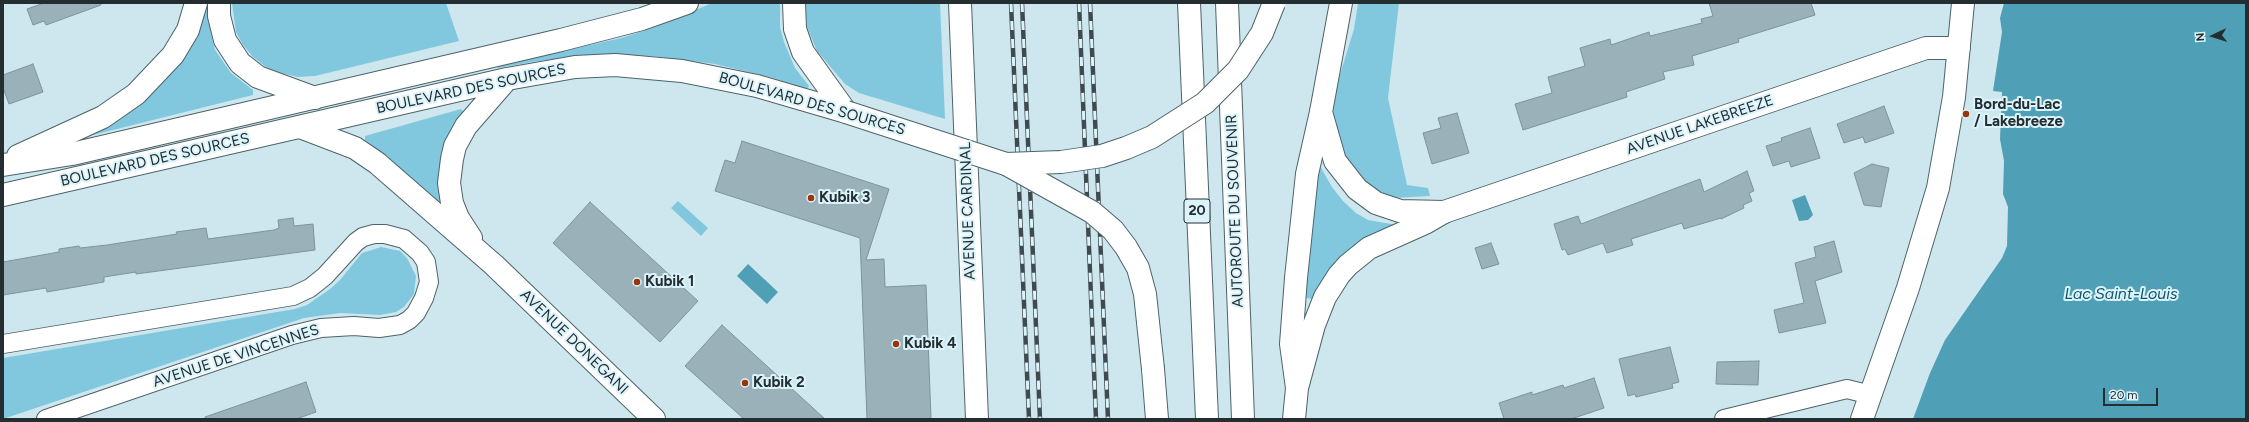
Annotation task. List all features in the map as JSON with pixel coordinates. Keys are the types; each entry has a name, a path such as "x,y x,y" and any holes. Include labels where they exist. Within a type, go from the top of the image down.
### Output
{"main road":[{"path":"3,165 66,132 103,117 136,94 164,67 177,49 188,30 196,3"},
{"path":"219,3 219,16 225,40 240,63 258,77 315,98"},
{"name":"BOULEVARD DES SOURCES","path":"3,165 72,154 315,98 616,26 686,3"},
{"path":"794,3 793,16 799,42 808,61 846,112"},
{"name":"AVENUE CARDINAL","path":"960,3 977,419"},
{"name":"20","path":"1189,3 1206,419"},
{"name":"AUTOROUTE DU SOUVENIR","path":"1226,3 1244,419"},
{"path":"1006,164 1061,162 1102,156 1126,148 1164,130 1205,103 1238,70 1262,34 1274,3"},
{"path":"1297,388 1291,344 1307,174 1321,112 1341,3"},
{"path":"1862,419 1908,288 1936,194 1948,137 1963,3"},
{"name":"AVENUE LAKEBREEZE","path":"1444,212 1926,48 1959,48"},
{"name":"BOULEVARD DES SOURCES","path":"3,195 506,79 576,67 635,66 682,71 723,78 846,112 1006,164"},
{"path":"494,265 476,246 458,218 452,203 449,172 455,146 461,134 506,79"},
{"path":"1321,112 1335,162 1357,189 1376,203 1388,208 1413,212 1444,212"},
{"path":"300,127 344,143 367,155 494,265"},
{"path":"1006,164 1092,212 1112,230 1126,248 1138,268 1145,294 1153,369 1156,419"},
{"path":"1294,419 1297,388 1318,311 1339,275 1348,264 1374,245 1425,223 1444,212"},
{"name":"AVENUE DONEGANI","path":"494,265 654,419"}],"street":[{"name":"AVENUE DE VINCENNES","path":"3,344 293,296 310,288 325,276 356,242 363,237 374,234 385,234 404,239 420,253 426,262 429,282 424,298 416,312 409,320 400,325 379,328 354,326 321,328 292,335 46,419"},
{"path":"1724,419 1847,389 1871,395"}],"shaded area":[{"path":"232,3 446,3 459,41 315,76 298,77 280,73 266,67 253,57 243,45 236,32"},
{"path":"712,3 780,3 780,27 784,42 795,68 809,86 807,90 773,78 715,64 652,56 591,55 538,61 498,68 497,66 621,38 653,28"},
{"path":"804,3 940,3 945,119 859,93 845,84 817,51 807,27"},
{"path":"1358,3 1399,3 1388,98 1407,185 1428,188 1430,196 1393,198 1375,189 1358,176 1346,158 1335,132 1333,111 1338,81 1354,29"},
{"path":"205,4 209,5 208,20 215,50 231,73 253,90 253,95 73,140 115,119"},
{"path":"461,109 464,112 441,207 388,157 365,140 365,136"},
{"path":"1316,159 1332,187 1343,201 1356,213 1368,220 1397,225 1313,299 1301,297"},
{"path":"678,201 708,228 701,236 671,208"},
{"path":"381,247 400,251 407,258 416,276 414,294 404,307 396,312 380,315 340,313 304,318 3,419 3,358 295,309 307,305 330,289 340,280 362,253"}],"water":[{"name":"Lac Saint-Louis","path":"2004,3 2246,3 2246,419 1913,419 1930,373 1945,340 2002,258 2007,246 2008,207 2003,194 2004,161 2000,139 2002,92 1993,91 2002,32 2000,18"},
{"path":"1805,195 1813,215 1808,220 1799,221 1792,200"},
{"path":"748,264 778,292 767,304 737,276"}],"building":[{"path":"44,3 101,3 101,5 46,25 44,21 33,25 27,9"},
{"path":"1709,3 1811,3 1815,15 1738,39 1739,42 1692,56 1694,65 1663,72 1665,79 1626,92 1627,97 1523,130 1515,104 1552,93 1548,77 1585,66 1580,48 1610,39 1611,45 1649,32 1650,36 1702,23 1701,19 1713,16"},
{"path":"33,64 43,92 9,104 3,88 3,75"},
{"path":"1884,106 1894,133 1865,143 1863,137 1844,143 1837,124"},
{"path":"1457,113 1469,153 1432,164 1423,133 1441,128 1438,118"},
{"path":"1810,128 1820,158 1791,167 1789,161 1773,166 1766,146 1782,141 1781,138"},
{"path":"742,141 889,189 866,260 884,259 885,287 926,285 931,419 867,419 860,238 715,191 725,160 735,163"},
{"path":"1872,164 1889,168 1881,207 1864,205 1854,173"},
{"path":"1747,171 1754,191 1749,193 1752,201 1743,205 1744,208 1721,219 1684,229 1682,223 1631,239 1633,245 1607,253 1603,243 1568,255 1565,249 1562,250 1554,224 1578,216 1581,224 1700,179 1704,192"},
{"name":"Kubik 1","path":"590,202 698,301 660,342 553,243"},
{"path":"293,218 294,226 313,224 315,250 136,274 136,272 104,277 104,282 47,292 46,288 3,295 3,262 59,252 59,249 79,246 80,248 107,245 206,228 208,239 274,230 279,228 278,220"},
{"path":"1834,241 1842,272 1815,281 1826,323 1779,333 1774,310 1804,303 1795,263 1816,257 1814,247"},
{"path":"1491,243 1499,264 1482,269 1475,248"},
{"name":"Kubik 2","path":"722,325 825,419 744,419 685,366"},
{"path":"1670,347 1679,382 1672,384 1673,388 1636,397 1635,394 1628,396 1619,359"},
{"path":"1759,361 1758,385 1716,384 1717,362"},
{"path":"1594,378 1604,408 1571,419 1504,419 1499,403 1532,392 1532,395 1563,385 1564,388"},
{"path":"306,382 316,412 296,419 205,419 205,417"}],"railway":[{"path":"1011,3 1029,419"},
{"path":"1022,3 1040,419"},
{"path":"1079,3 1096,419"},
{"path":"1090,3 1108,419"}],"place":[{"name":"Bord-du-Lac / Lakebreeze","path":"1966,114"},
{"name":"Kubik 3","path":"811,198"},
{"name":"Kubik 1","path":"637,282"},
{"name":"Kubik 4","path":"896,344"},
{"name":"Kubik 2","path":"745,383"}]}
